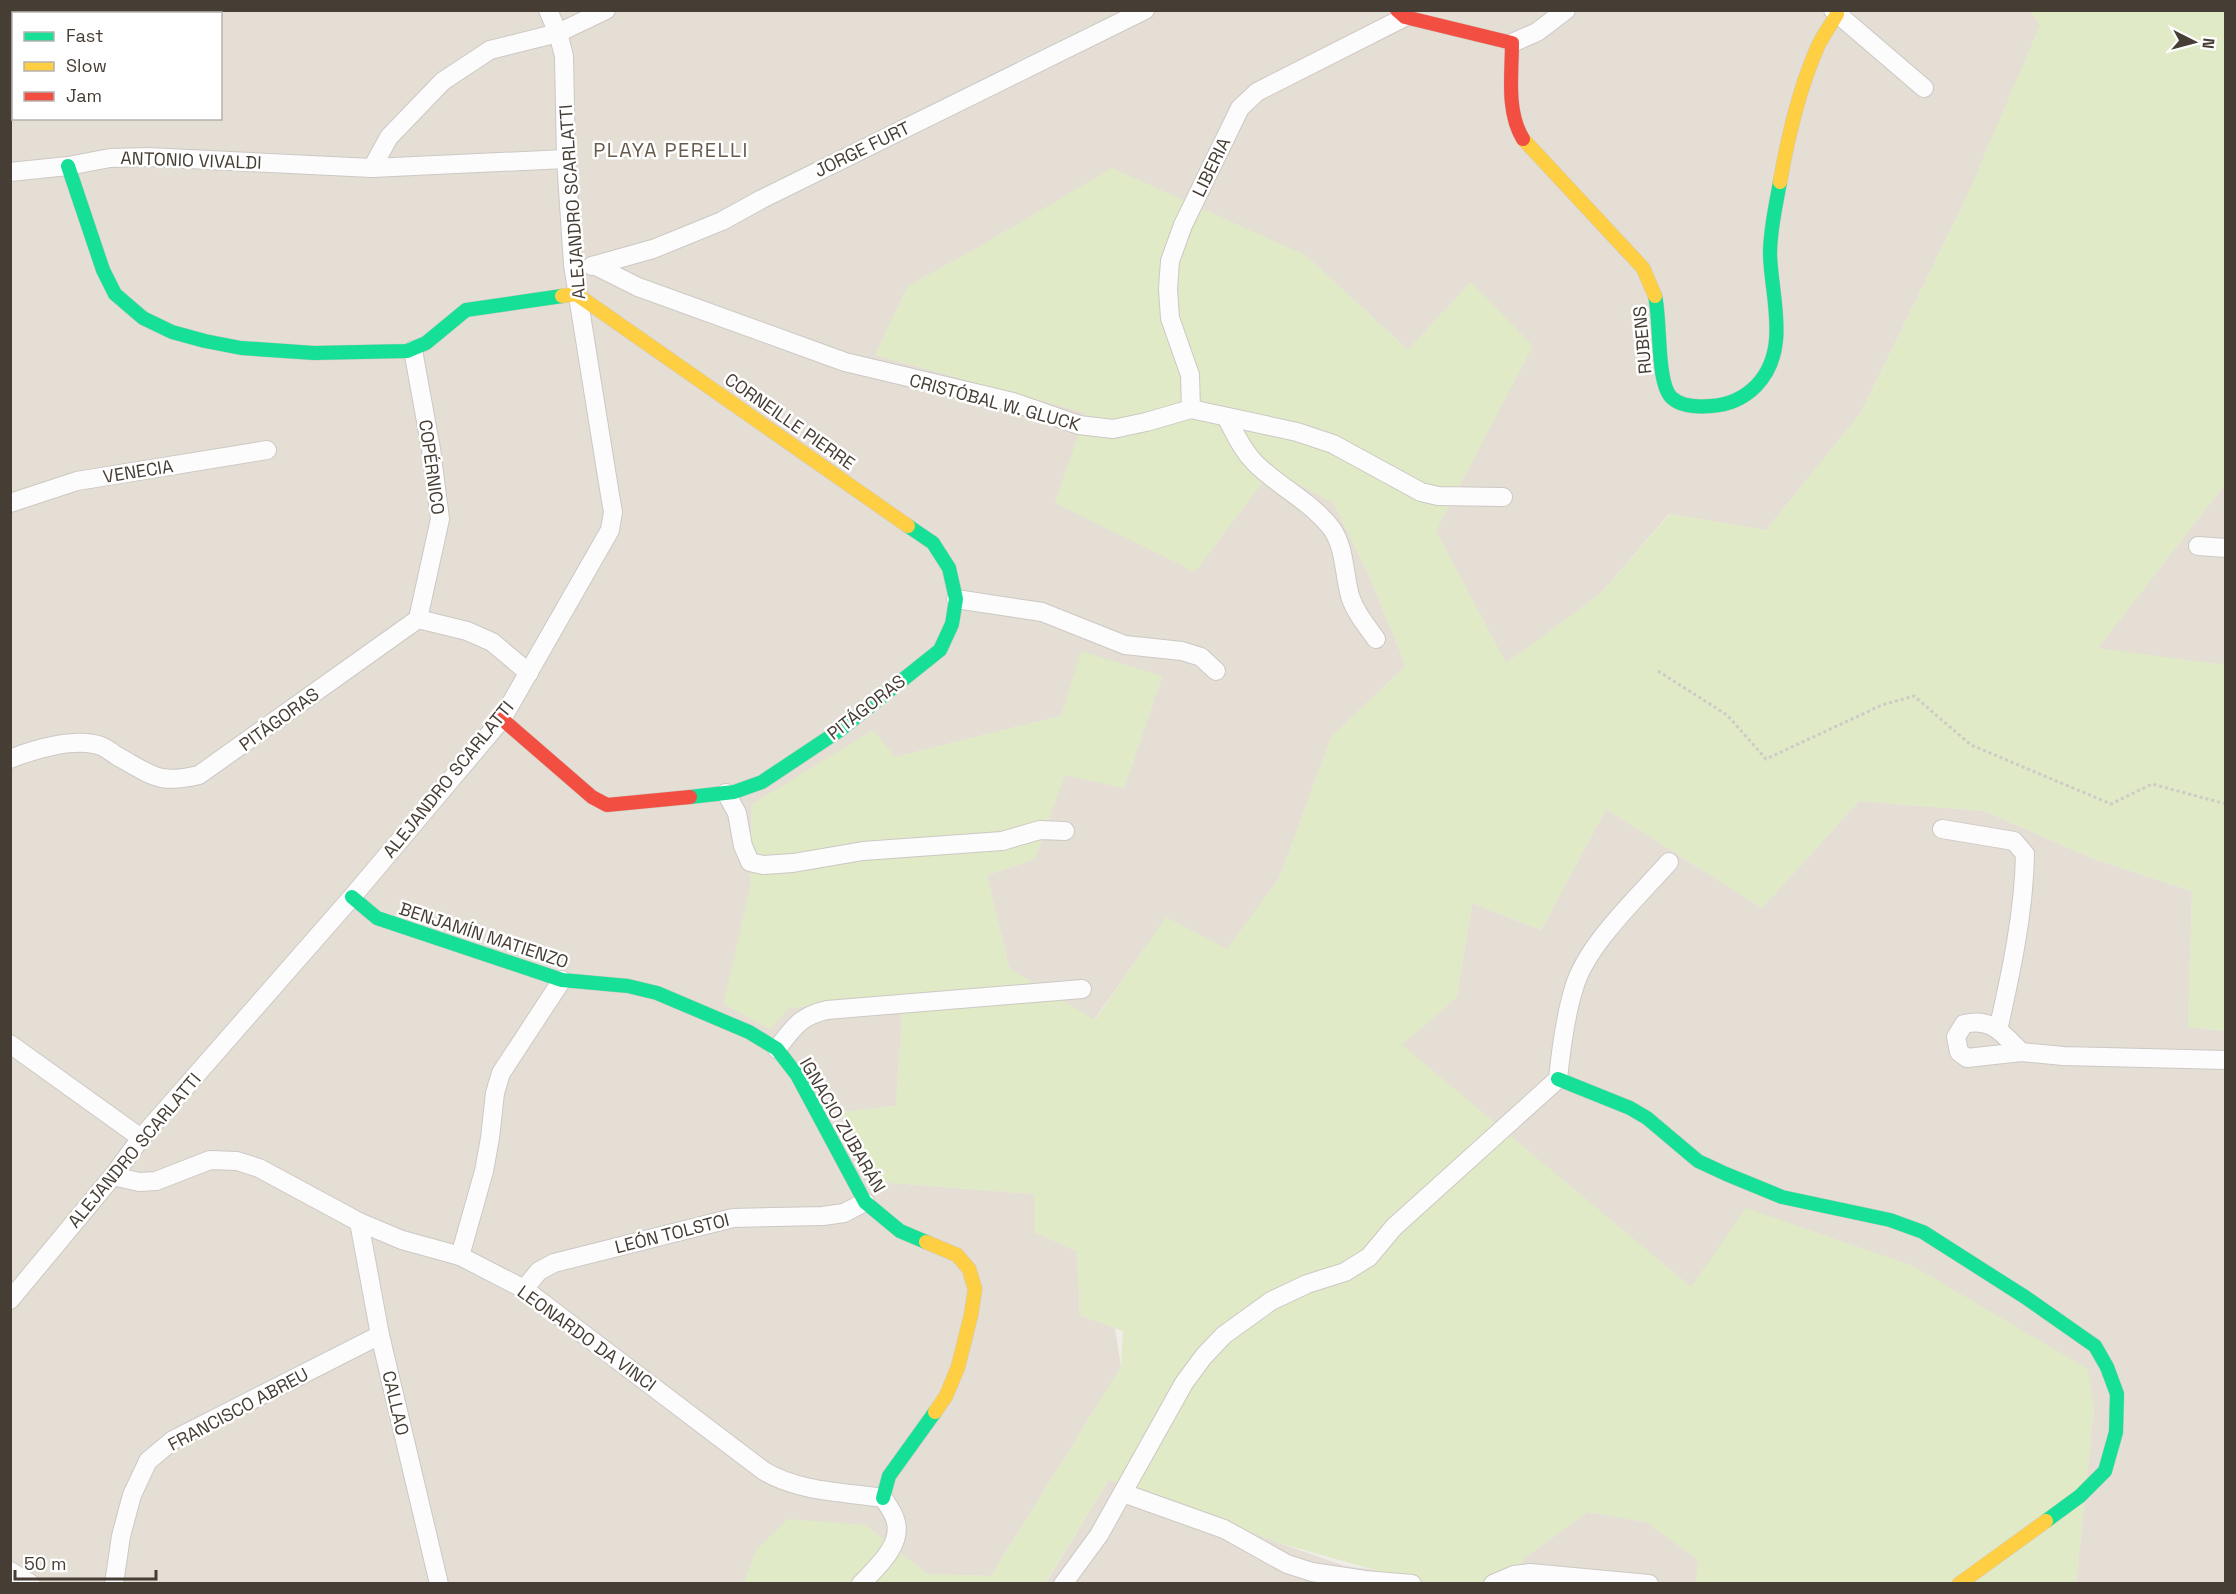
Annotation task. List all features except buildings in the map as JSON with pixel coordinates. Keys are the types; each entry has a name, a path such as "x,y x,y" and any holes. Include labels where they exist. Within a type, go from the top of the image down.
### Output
{"street":[{"name":"ALEJANDRO SCARLATTI","path":"10,1300 113,1176 141,1138 352,897 502,719 610,530 612,521 610,495 573,266 566,159 564,56 558,33 548,10"},
{"path":"372,168 389,137 442,81 490,50 558,33 606,10"},
{"name":"JORGE FURT","path":"573,266 596,266 653,249 722,221 762,199 1145,10"},
{"path":"1401,14 1512,43 1537,32 1566,10"},
{"path":"1835,12 1924,88"},
{"name":"RUBENS","path":"1512,43 1511,107 1514,122 1521,137 1643,268 1650,279 1656,296 1662,377 1667,393 1677,402 1689,406 1718,406 1739,399 1760,382 1770,365 1775,338 1775,288 1770,258 1771,235 1787,138 1817,48 1835,12"},
{"name":"LIBERIA","path":"1191,409 1190,375 1170,318 1168,289 1170,261 1183,225 1240,108 1257,92 1401,14"},
{"name":"ANTONIO VIVALDI","path":"10,172 68,166 110,158 148,157 372,168 566,159"},
{"path":"68,166 105,276 119,299 136,316 163,329 224,345 288,354 340,355 413,350 429,342 453,317 466,310 576,294"},
{"name":"CRISTÓBAL W. GLUCK","path":"596,266 638,287 845,362 1013,402 1079,425 1113,429 1191,409 1296,432 1333,444 1421,492 1438,496 1503,497"},
{"name":"CORNEILLE PIERRE","path":"576,294 933,543 950,568 956,599"},
{"name":"COPÉRNICO","path":"413,350 431,449 440,519 418,619"},
{"path":"1226,417 1243,449 1256,464 1317,513 1332,529 1358,614 1376,639"},
{"name":"VENECIA","path":"10,503 77,481 267,450"},
{"path":"2198,546 2226,548"},
{"path":"956,599 1042,612 1125,645 1182,651 1201,657 1216,671"},
{"name":"PITÁGORAS","path":"502,719 592,798 607,805 734,792 762,782 840,730 940,650 952,624 956,599"},
{"path":"418,619 467,631 492,642 529,673"},
{"name":"PITÁGORAS","path":"10,759 32,750 81,744 101,746 159,779 180,779 199,774 418,619"},
{"path":"726,793 738,813 743,846 750,862 763,866 863,851 1002,841 1040,830 1065,831"},
{"path":"1942,829 2014,841 2025,854 2024,882 2006,998 1998,1030"},
{"path":"1063,1584 1100,1535 1184,1383 1204,1356 1224,1335 1271,1301 1307,1284 1345,1272 1369,1257 1395,1227 1557,1079 1561,1045 1574,986 1593,948 1669,862"},
{"name":"BENJAMÍN MATIENZO","path":"352,897 377,918 562,980 628,986 657,993 749,1032"},
{"path":"460,1256 484,1171 495,1093 501,1073 562,980"},
{"path":"777,1049 800,1020 821,1012 1082,989"},
{"path":"2021,1052 1990,1024 1975,1021 1964,1024 1956,1037 1959,1052 1967,1058 2021,1052 2063,1056 2226,1060"},
{"name":"IGNACIO ZUBARÁN","path":"749,1032 777,1049 797,1076 865,1202 900,1231 957,1255 969,1269 975,1289 958,1366 946,1396 890,1476 883,1498"},
{"path":"10,1044 141,1138"},
{"path":"1557,1079 1630,1108 1647,1118 1698,1161 1726,1174 1782,1197 1890,1220 1923,1232 2025,1297 2095,1346 2107,1366 2117,1394 2116,1432 2105,1471 2080,1496 1959,1584"},
{"name":"LEONARDO DA VINCI","path":"113,1176 139,1182 156,1181 210,1160 237,1161 259,1168 358,1222 402,1240 460,1256 524,1289 764,1471 780,1480 802,1486 883,1498"},
{"name":"LEÓN TOLSTOI","path":"524,1289 539,1271 554,1263 700,1225 733,1218 823,1216 844,1213 865,1202"},
{"name":"CALLAO","path":"358,1222 380,1335 439,1584"},
{"name":"FRANCISCO ABREU","path":"114,1584 121,1536 129,1505 148,1461 173,1440 380,1335"},
{"path":"1123,1493 1224,1529 1295,1567 1312,1572 1365,1580 1412,1584"},
{"path":"861,1584 886,1556 898,1536 895,1519 883,1498"},
{"path":"10,1571 31,1584"},
{"path":"1493,1584 1515,1575 1530,1573 1649,1584"}],"path":[{"path":"1658,671 1727,715 1766,759 1882,705 1914,696 1971,745 2111,804 2152,784 2226,804"}],"shaded area":[{"path":"11,11 2031,11 2052,43 1962,207 1860,414 1766,530 1669,514 1601,593 1506,664 1436,531 1471,282 1408,350 1305,255 963,256 908,286 875,355 1087,413 1055,503 1272,470 1334,503 1368,573 1406,666 1331,737 1280,877 1227,950 1166,918 1094,1020 1009,968 987,875 1035,859 1065,774 1124,788 1162,676 1061,716 895,757 752,804 750,889 724,1004 790,1008 903,996 896,1106 841,1112 879,1182 1034,1194 1034,1232 1077,1251 1080,1315 1115,1328 1121,1367 991,1576 927,1574 865,1525 756,1550 744,1583 11,1584"},
{"path":"2225,484 2225,665 2097,649"},
{"path":"1859,801 1984,811 2092,858 2192,891 2188,1027 2226,1031 2225,1583 2076,1583 2094,1408 1691,1287 1401,1045 1457,997 1472,903 1541,930 1606,809 1762,908"},
{"path":"1109,1480 1159,1495 1279,1543 1345,1566 1376,1570 1361,1584 1045,1584"},
{"path":"1588,1512 1646,1522 1699,1560 1696,1583 1514,1584 1524,1558"}],"green space":[{"path":"2031,11 2225,11 2225,484 2098,648 2225,665 2225,1031 2188,1027 2192,891 2092,858 1984,811 1859,801 1762,908 1606,809 1541,930 1472,903 1457,997 1402,1045 1691,1287 1746,1208 1913,1266 2088,1369 2094,1408 2076,1583 1696,1583 1698,1560 1646,1522 1588,1512 1524,1558 1514,1583 1361,1583 1375,1570 1279,1543 1159,1495 1109,1480 1045,1583 744,1583 756,1550 788,1519 865,1525 927,1574 991,1576 1121,1367 1123,1331 1080,1315 1077,1251 1034,1232 1034,1194 879,1182 841,1112 896,1106 903,996 790,1008 770,1029 723,1004 750,889 752,804 873,730 895,757 1061,716 1081,651 1162,676 1124,788 1065,775 1035,859 987,875 1009,968 1095,1020 1166,917 1227,949 1280,877 1331,737 1406,666 1368,573 1333,503 1272,470 1195,572 1055,503 1086,413 875,355 908,286 1112,168 1305,255 1408,350 1471,282 1533,346 1436,531 1506,663 1601,593 1670,514 1766,530 1860,414 1962,207 2040,25"}],"traffic: fast":[{"path":"68,166 103,270 115,294 143,318 172,332 205,341 241,348 314,353 407,351 426,343 466,310 562,296"},
{"path":"1655,296 1663,379 1672,398 1686,405 1711,406 1730,402 1756,386 1767,372 1776,340 1777,323 1770,254 1772,226 1780,182"},
{"path":"690,797 734,792 762,782 840,730 940,650 952,624 956,599 949,568 933,543 908,526"},
{"path":"352,897 377,918 562,980 628,986 657,993 749,1032 777,1049 797,1075 865,1202 900,1231 926,1242"},
{"path":"1558,1079 1630,1108 1647,1118 1698,1161 1726,1174 1782,1197 1890,1220 1923,1232 2025,1297 2095,1346 2107,1367 2117,1394 2116,1432 2105,1471 2080,1496 2046,1521"},
{"path":"883,1498 889,1476 935,1412"}],"traffic: slow":[{"path":"1780,182 1805,79 1818,46 1837,14"},
{"path":"1523,139 1643,268 1655,296"},
{"path":"562,296 576,294 908,526"},
{"path":"926,1242 957,1255 969,1269 975,1289 958,1367 946,1396 935,1412"},
{"path":"1959,1584 2046,1521"}],"traffic: jam":[{"path":"1397,10 1405,17 1512,43 1512,104 1514,117 1523,139"},
{"path":"502,719 592,797 607,805 690,797"}],"district":[{"name":"PLAYA PERELLI","path":"671,150"}]}
